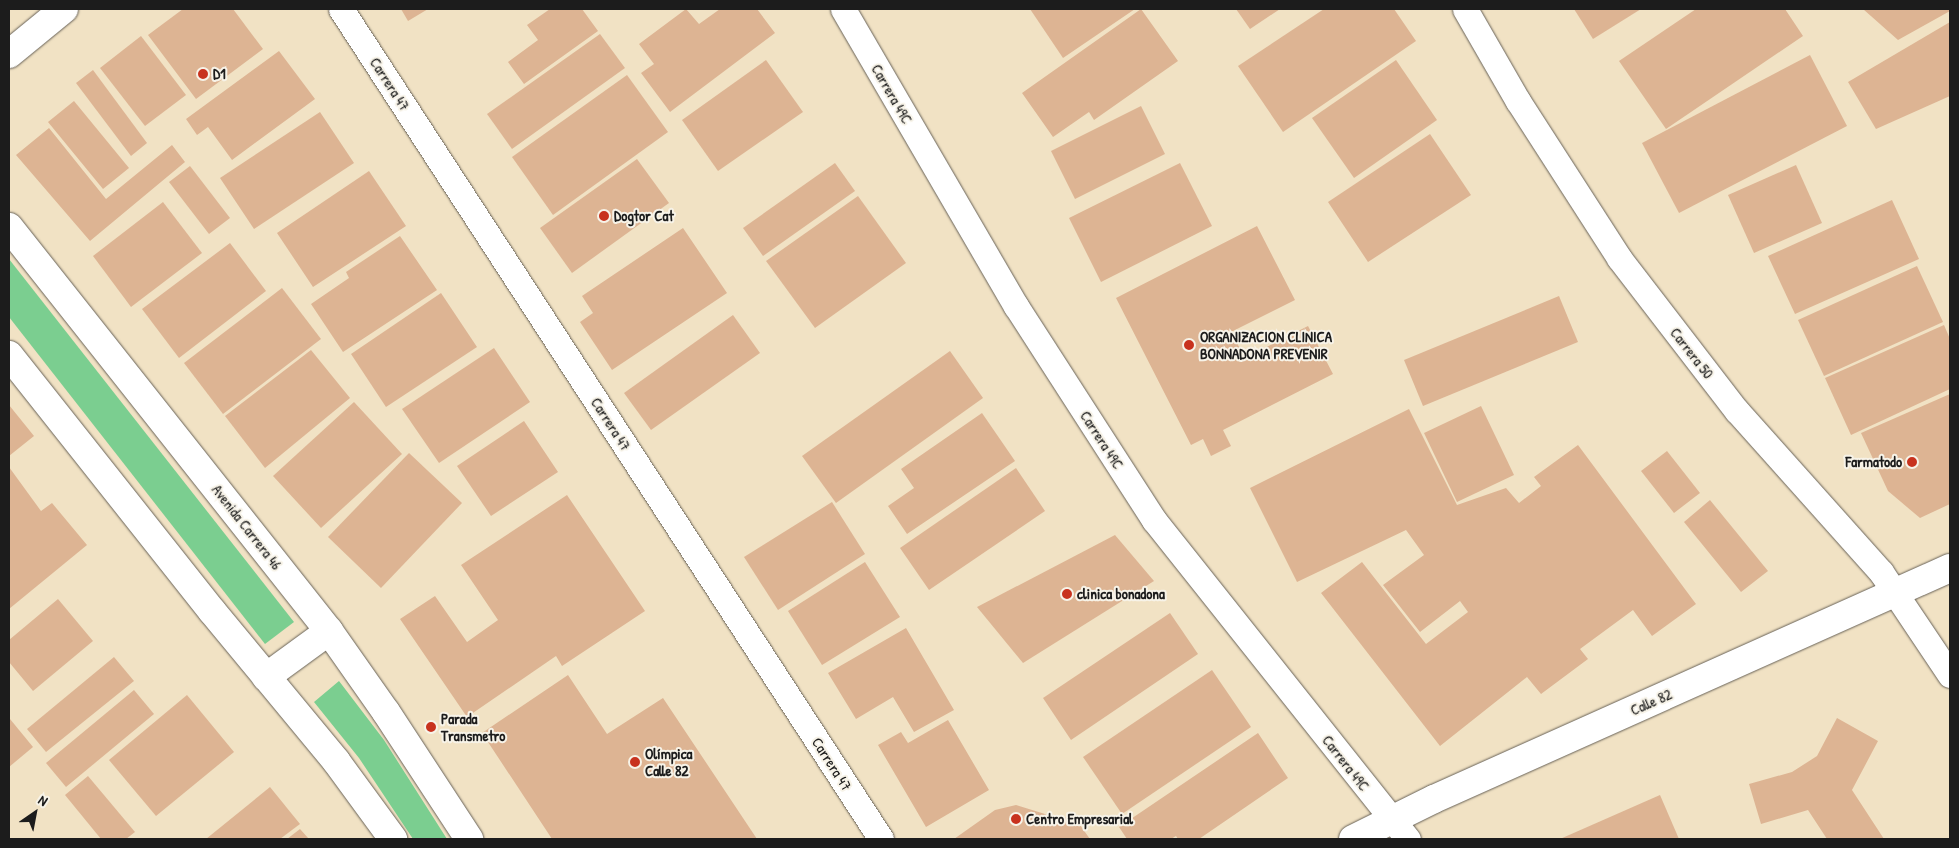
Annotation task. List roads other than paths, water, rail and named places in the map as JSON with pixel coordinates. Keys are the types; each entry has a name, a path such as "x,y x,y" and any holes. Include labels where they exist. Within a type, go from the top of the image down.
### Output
{"main road":[{"path":"9,54 64,9"},
{"name":"Avenida Carrera 46","path":"9,227 329,631 391,720 469,839"},
{"path":"9,355 266,677 336,761 393,839"},
{"name":"Calle 82","path":"1353,839 1400,830 1434,799 1950,568"},
{"path":"266,677 329,631"}],"street":[{"name":"Carrera 47","path":"341,9 881,839"},
{"name":"Carrera 49C","path":"843,9 1016,306 1154,520 1400,830"},
{"name":"Carrera 50","path":"1465,9 1518,101 1618,258 1737,411 1882,572 1950,675"}],"place":[{"name":"D1","path":"203,74"},
{"name":"Dogtor Cat","path":"604,216"},
{"name":"ORGANIZACION CLINICA BONNADONA PREVENIR","path":"1189,345"},
{"name":"Farmatodo","path":"1912,462"},
{"name":"clinica bonadona","path":"1067,594"},
{"name":"Parada Transmetro","path":"431,727"},
{"name":"Olímpica Calle 82","path":"635,762"},
{"name":"Centro Empresarial","path":"1016,819"}]}
